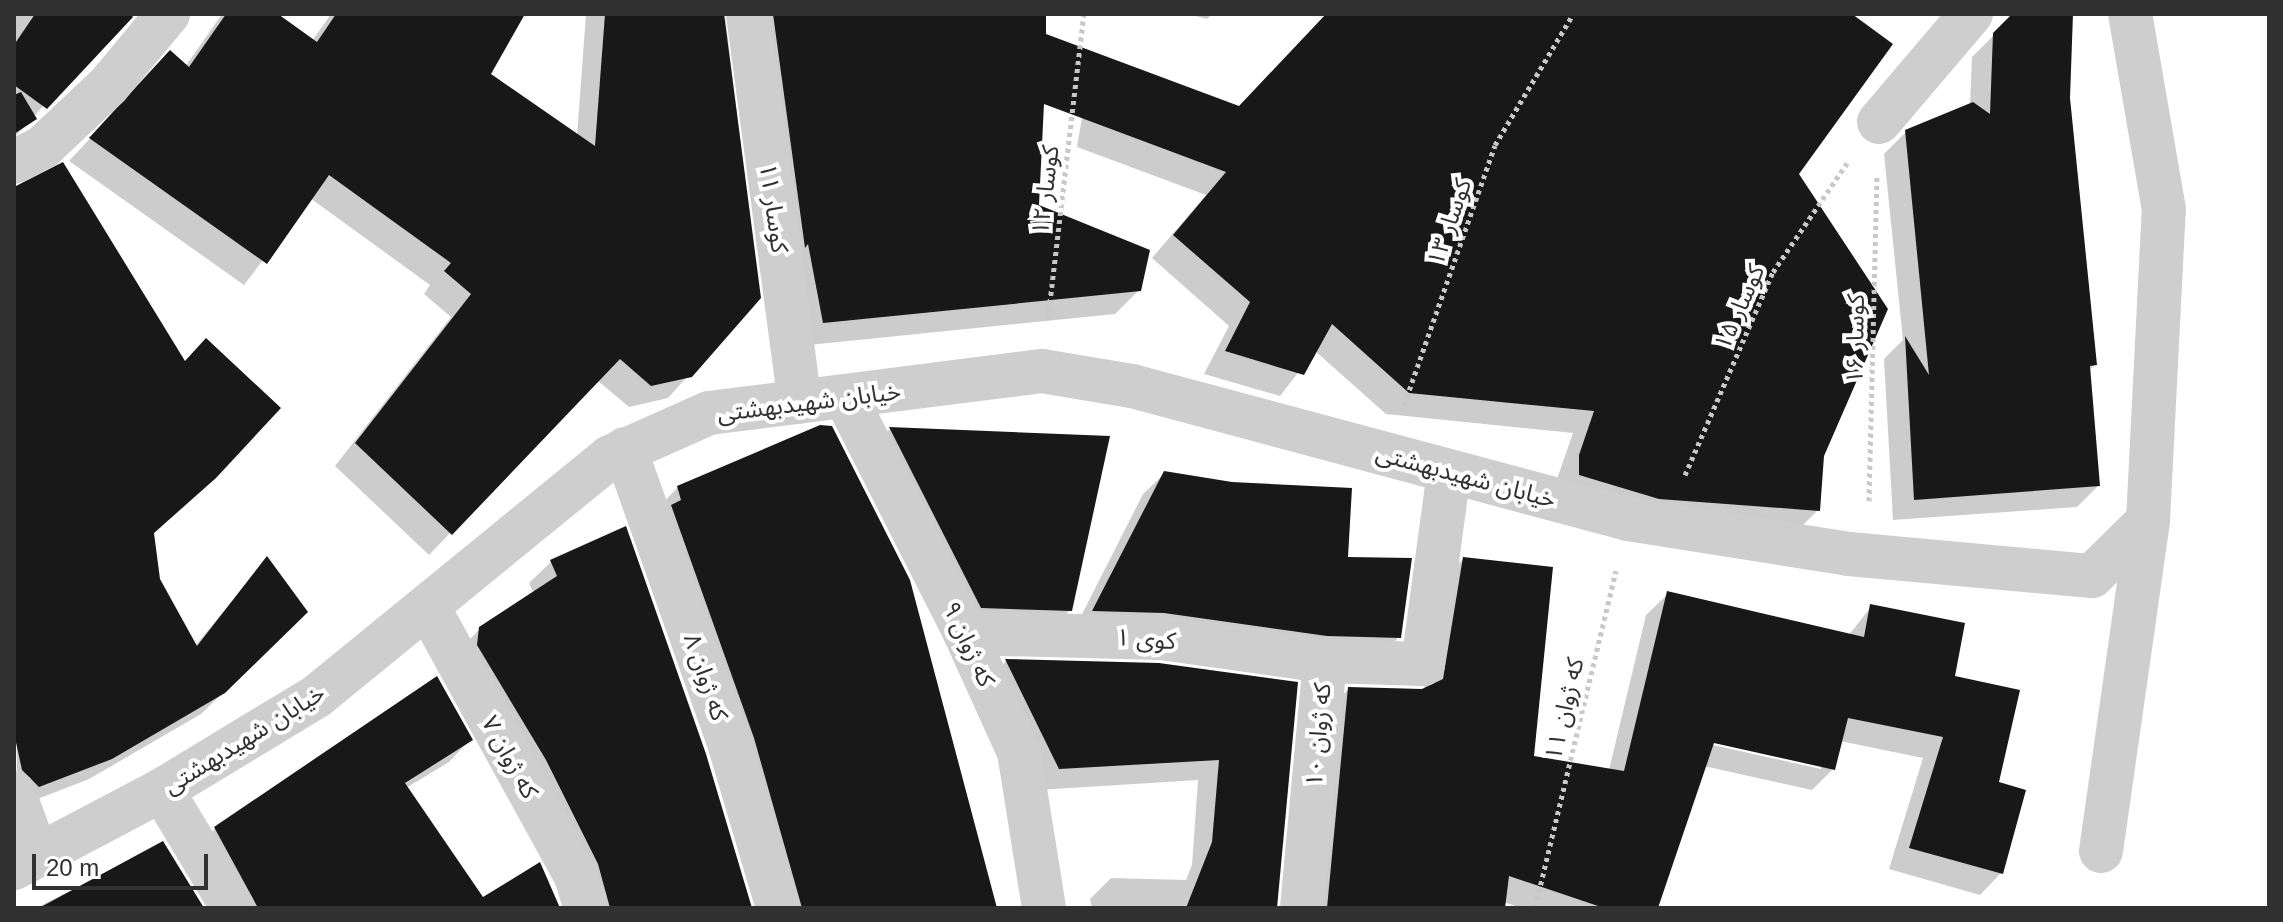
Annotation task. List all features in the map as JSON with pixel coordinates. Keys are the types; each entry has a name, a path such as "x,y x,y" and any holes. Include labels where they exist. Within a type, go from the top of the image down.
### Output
{"street":[{"path":"14,162 43,147 108,86 168,14"},
{"name":"کوسار ۱۱","path":"748,14 800,402"},
{"path":"1879,122 1971,14"},
{"path":"2101,851 2148,521 2164,210 2130,14"},
{"name":"خیابان شهیدبهشتی","path":"25,862 162,790 317,696 625,449 709,413 1042,371 1132,386 1646,522 1867,555 2092,576 2148,521"},
{"name":"که ژوان ۹","path":"845,396 965,633 1019,752 1044,908"},
{"name":"که ژوان ۸","path":"625,449 730,746 778,908"},
{"name":"که ژوان ۱۰","path":"1302,908 1325,661 1423,664 1449,472"},
{"name":"که ژوان ۷","path":"429,609 576,876 586,908"},
{"name":"کوی ۱","path":"965,633 1161,638 1325,661"},
{"path":"162,790 233,908"},
{"path":"14,793 25,862"}],"path":[{"name":"کوسار ۱۲","path":"1042,371 1084,14"},
{"name":"کوسار ۱۳","path":"1386,455 1495,145 1573,14"},
{"name":"کوسار ۱۵","path":"1646,522 1773,272 1821,197 1879,122"},
{"name":"کوسار ۱۶","path":"1867,555 1879,122"},
{"name":"که ژوان ۱۱","path":"1535,908 1646,522"}],"building":[{"path":"35,14 131,14 133,17 47,109 14,85 14,45"},
{"path":"226,14 278,14 317,42 336,14 525,14 491,74 595,146 605,14 724,14 761,298 692,377 651,386 620,359 452,535 355,443 471,294 444,271 451,263 329,175 267,264 89,138 170,50 189,67"},
{"path":"773,14 1046,14 1046,34 1239,106 1326,14 1852,14 1893,44 1799,174 1888,309 1824,456 1820,511 1659,499 1579,475 1579,455 1594,411 1409,393 1332,324 1304,375 1225,351 1250,302 1173,235 1226,172 1044,104 1039,205 1150,250 1141,291 823,323 808,244 805,248"},
{"path":"2012,14 2073,14 2070,98 2097,365 2090,366 2100,486 1914,500 1905,336 1929,375 1905,130 1973,102 1990,114 1993,33"},
{"path":"21,92 37,119 14,134 14,95"},
{"path":"63,162 185,361 206,338 281,408 216,478 154,533 160,579 197,646 267,556 308,612 225,693 112,759 39,787 22,770 14,733 14,187"},
{"path":"820,425 832,426 910,580 997,908 802,908 754,738 671,505 681,500 677,486"},
{"path":"889,427 1110,436 1072,611 981,608"},
{"path":"1164,471 1232,482 1352,488 1348,557 1412,558 1401,638 1327,636 1164,613 1092,611"},
{"path":"626,526 706,754 752,908 610,908 598,864 546,760 477,645 479,627 557,576 550,560"},
{"path":"1463,557 1553,567 1534,756 1624,771 1667,591 1864,637 1870,604 1965,623 1955,676 2020,690 1999,782 2026,790 2003,874 1909,848 1943,737 1848,718 1835,770 1714,743 1658,908 1604,908 1509,876 1505,908 1327,908 1348,687 1422,689 1443,679"},
{"path":"1005,659 1159,663 1298,682 1277,908 1186,908 1212,842 1219,760 1059,769"},
{"path":"437,676 473,740 405,783 483,897 540,862 560,908 258,908 214,827"},
{"path":"163,841 204,908 39,908"}]}
